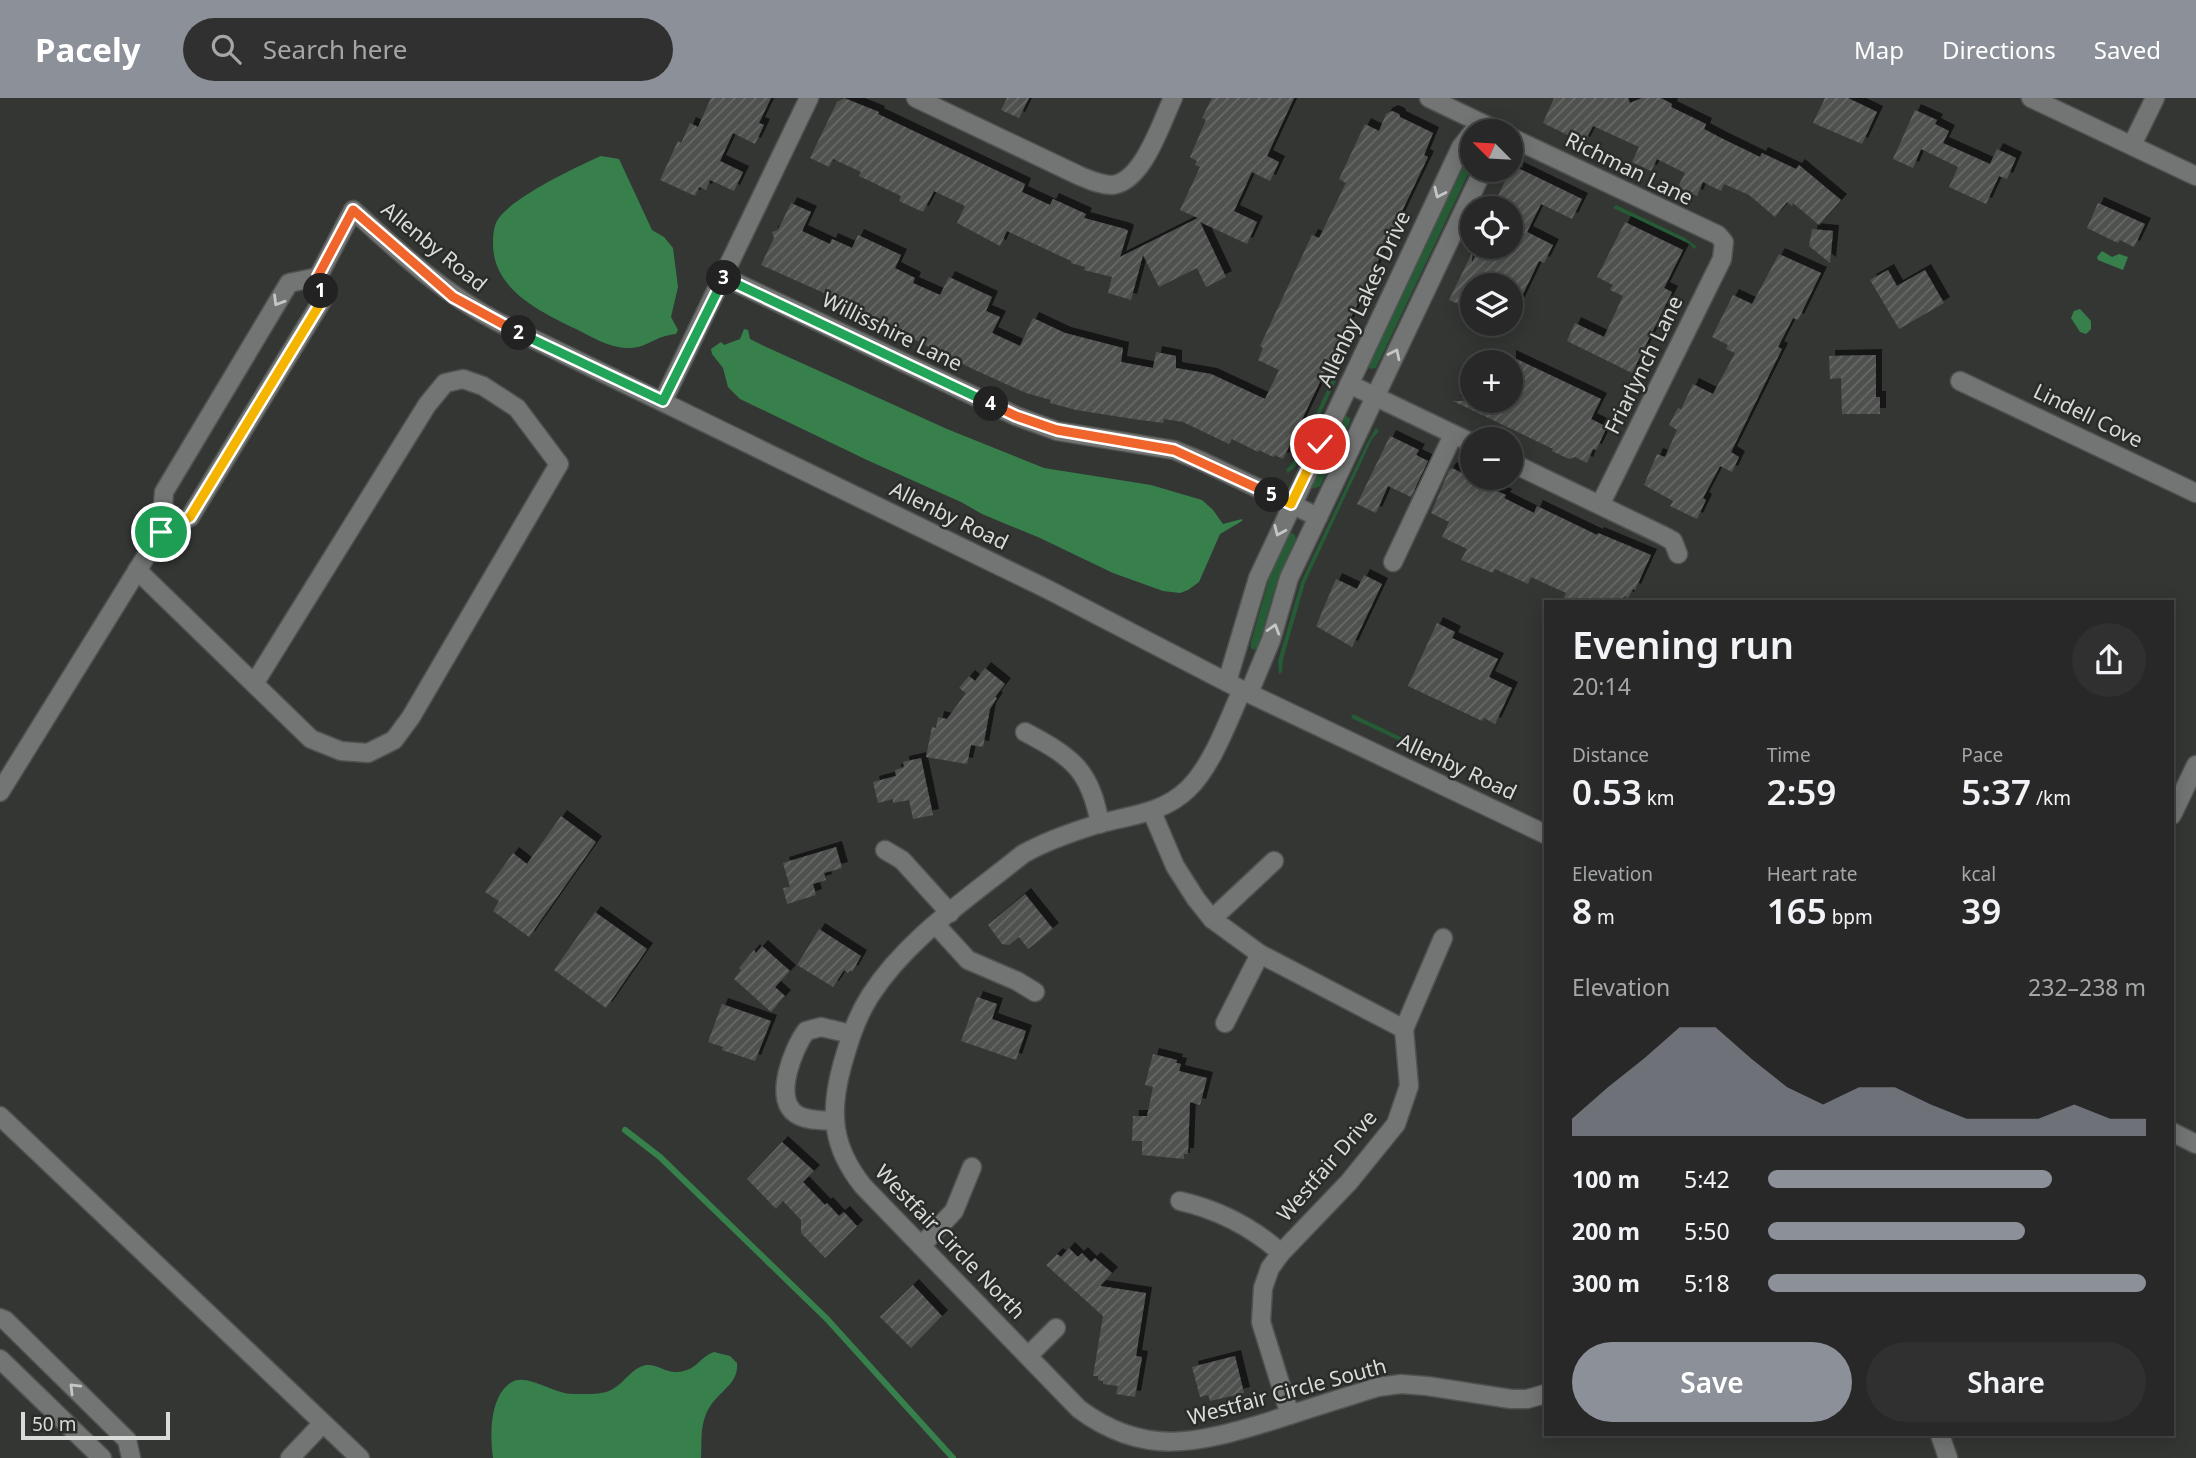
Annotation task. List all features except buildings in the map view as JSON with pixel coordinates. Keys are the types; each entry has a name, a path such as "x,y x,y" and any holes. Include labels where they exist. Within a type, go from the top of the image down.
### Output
{"street":[{"path":"663,401 809,98"},
{"path":"916,98 1080,176 1100,184 1114,185 1127,180 1139,169 1173,98"},
{"path":"1429,98 1466,119"},
{"path":"2031,98 2196,176"},
{"path":"2132,145 2155,98"},
{"name":"Richman Lane","path":"1523,143 1718,235 1724,245"},
{"name":"Allenby Lakes Drive","path":"1239,688 1258,578 1460,149"},
{"path":"1239,688 1271,640 1289,578 1477,182"},
{"name":"Allenby Road","path":"318,276 353,210 462,302 498,323 1047,589 1239,688 1544,834"},
{"name":"Friarlynch Lane","path":"1600,505 1722,259 1724,245"},
{"path":"0,792 161,532 164,492 289,283 318,276 323,299 190,517 161,532"},
{"name":"Willisshire Lane","path":"724,277 1016,416 1057,430 1174,450 1318,517"},
{"path":"137,570 254,684 311,739 341,751 368,753 394,740 411,718 559,464 517,408 483,386 463,379 445,383 427,405 254,684"},
{"name":"Lindell Cove","path":"1960,381 2196,493"},
{"path":"1349,384 1460,438"},
{"path":"1393,562 1453,435"},
{"path":"1523,468 1673,541 1678,554"},
{"name":"Westfair Circle North","path":"1028,1356 850,1170 838,1144 835,1121 837,1085 851,1034 870,997 909,948 1023,855 1040,845 1100,824 1152,812 1181,795 1200,775 1239,688"},
{"path":"1025,732 1055,748 1076,765 1092,790 1100,824"},
{"path":"2174,809 2196,765"},
{"path":"1152,812 1175,866 1212,919 1260,954 1404,1029 1443,938"},
{"path":"886,850 902,860 968,960 1017,981 1035,992"},
{"path":"1212,919 1274,861"},
{"path":"1225,1023 1260,954"},
{"path":"835,1121 797,1115 789,1107 785,1097 786,1083 794,1054 806,1031 821,1027 851,1034"},
{"name":"Westfair Drive","path":"1290,1415 1261,1322 1263,1288 1270,1268 1281,1253 1349,1182 1396,1124 1409,1086 1404,1029"},
{"path":"0,1116 360,1458"},
{"path":"2174,1133 2196,1144"},
{"path":"922,1246 954,1211 972,1167"},
{"path":"1180,1201 1233,1218 1267,1240 1281,1253"},
{"path":"0,1318 127,1440 131,1458"},
{"path":"1028,1356 1056,1328"},
{"name":"Westfair Circle South","path":"1028,1356 1092,1419 1124,1435 1162,1444 1195,1443 1378,1387 1401,1384 1511,1399 1527,1399 1544,1394"},
{"path":"0,1359 102,1458"},
{"path":"290,1458 323,1423"},
{"path":"1940,1436 1948,1458"}],"shaded area":[{"path":"601,156 619,159 652,230 664,237 673,248 678,287 671,317 678,330 676,334 633,348 613,346 600,341 533,306 509,285 500,273 495,258 494,228 504,212 544,184"},
{"path":"1460,173 1460,182 1464,182 1376,368 1370,369 1368,364"},
{"path":"1616,205 1685,238 1697,247 1694,249 1690,244 1613,208"},
{"path":"2102,251 2112,257 2119,254 2128,257 2123,270 2098,260 2097,257"},
{"path":"2080,309 2091,321 2091,329 2086,334 2080,332 2071,318 2074,311"},
{"path":"744,329 748,330 750,339 764,346 947,429 1044,468 1151,485 1202,500 1223,524 1242,521 1220,534 1199,582 1188,590 1180,593 1163,591 1113,573 740,399 728,387 723,368 711,349 721,342 724,345 740,339"},
{"path":"1336,371 1340,372 1296,466 1288,473 1286,470 1294,461"},
{"path":"1345,415 1350,418 1350,422 1320,486 1313,489 1311,485"},
{"path":"1376,428 1379,431 1372,439 1305,583 1283,659 1282,672 1279,674 1278,661 1301,582"},
{"path":"1292,533 1296,539 1275,588 1258,647 1254,650 1251,648 1251,642 1269,579 1288,534"},
{"path":"1353,714 1446,759 1445,762 1351,718"},
{"path":"714,1352 730,1356 737,1363 737,1371 731,1383 706,1414 702,1430 701,1458 493,1458 491,1439 495,1406 504,1388 512,1382 525,1380 573,1394 607,1392 646,1365 673,1372 684,1371"}],"waterway":[{"path":"625,1130 660,1157 827,1319 953,1458"}],"route":[{"path":"161,532 190,517 323,299 318,276 353,210 453,297 498,323 663,401 724,277 1016,416 1057,430 1174,450 1291,504 1320,444"}]}
